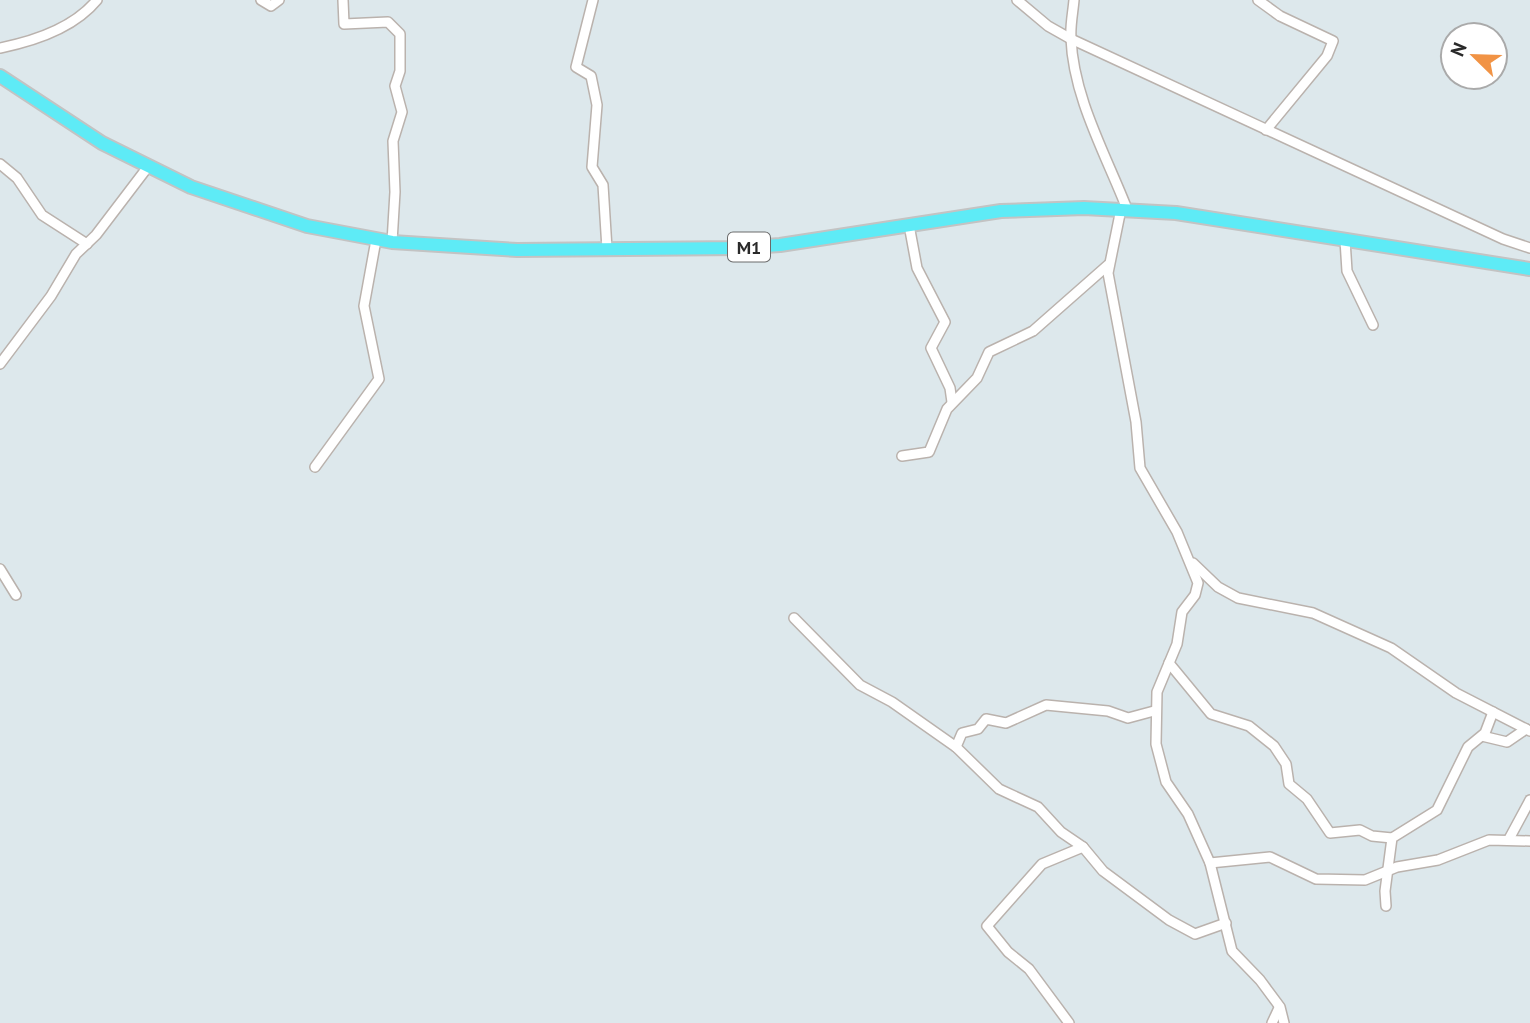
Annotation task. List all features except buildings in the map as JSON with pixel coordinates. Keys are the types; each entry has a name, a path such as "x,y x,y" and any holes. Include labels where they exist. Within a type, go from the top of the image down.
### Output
{"highway":[{"name":"M1","path":"0,76 103,143 147,168 229,202 270,215 376,240 517,250 780,245 1001,211 1124,209 1202,217 1530,269"}],"street":[{"path":"0,48 26,43 79,20 97,0"},
{"path":"261,0 271,6 279,0"},
{"path":"344,0 345,24 388,22 400,34 400,71 395,86 402,112 393,141 392,242"},
{"path":"593,0 576,67 591,76 597,105 592,167 603,186 607,249"},
{"path":"1017,0 1048,26 1071,39 1266,131 1373,176 1503,239 1530,248"},
{"path":"1074,0 1071,39 1076,73 1088,114 1124,209 1108,265 1110,290 1136,422 1140,468 1192,562 1198,587 1182,612 1177,643 1157,692 1154,711 1156,744 1166,782 1188,814 1210,863 1236,958 1260,980 1278,1006 1284,1023"},
{"path":"1258,0 1280,16 1333,41 1327,56 1266,131"},
{"path":"0,164 17,178 42,215 86,244"},
{"path":"0,364 51,296 76,254 147,168"},
{"path":"909,225 917,268 945,323 930,348 950,388 952,402"},
{"path":"316,467 366,401 379,379 364,306 376,240"},
{"path":"1345,240 1348,271 1373,325"},
{"path":"902,456 929,452 943,416 952,402 977,377 989,352 1033,331 1108,265"},
{"path":"1192,562 1218,587 1232,595 1325,617 1355,634 1391,649 1451,690 1528,730"},
{"path":"0,569 16,594"},
{"path":"794,618 860,685 896,705 956,747 999,789 1038,807 1066,836 1083,847 1103,870 1188,932 1204,932 1226,923"},
{"path":"1169,663 1211,714 1249,726 1274,746 1287,767 1289,785 1306,798 1330,833 1359,830 1372,836 1392,838 1437,810 1468,747 1482,736 1493,712"},
{"path":"956,747 962,733 978,729 986,719 1009,722 1040,706 1108,711 1128,718 1154,711"},
{"path":"1482,736 1507,742 1528,730"},
{"path":"1508,839 1530,800"},
{"path":"1386,906 1392,838"},
{"path":"1210,863 1270,857 1312,878 1342,881 1369,879 1388,871 1438,860 1489,840 1530,841"},
{"path":"1069,1023 1029,969 1008,953 987,926 1042,864 1083,847"},
{"path":"1272,1023 1278,1014 1278,1006"}]}
